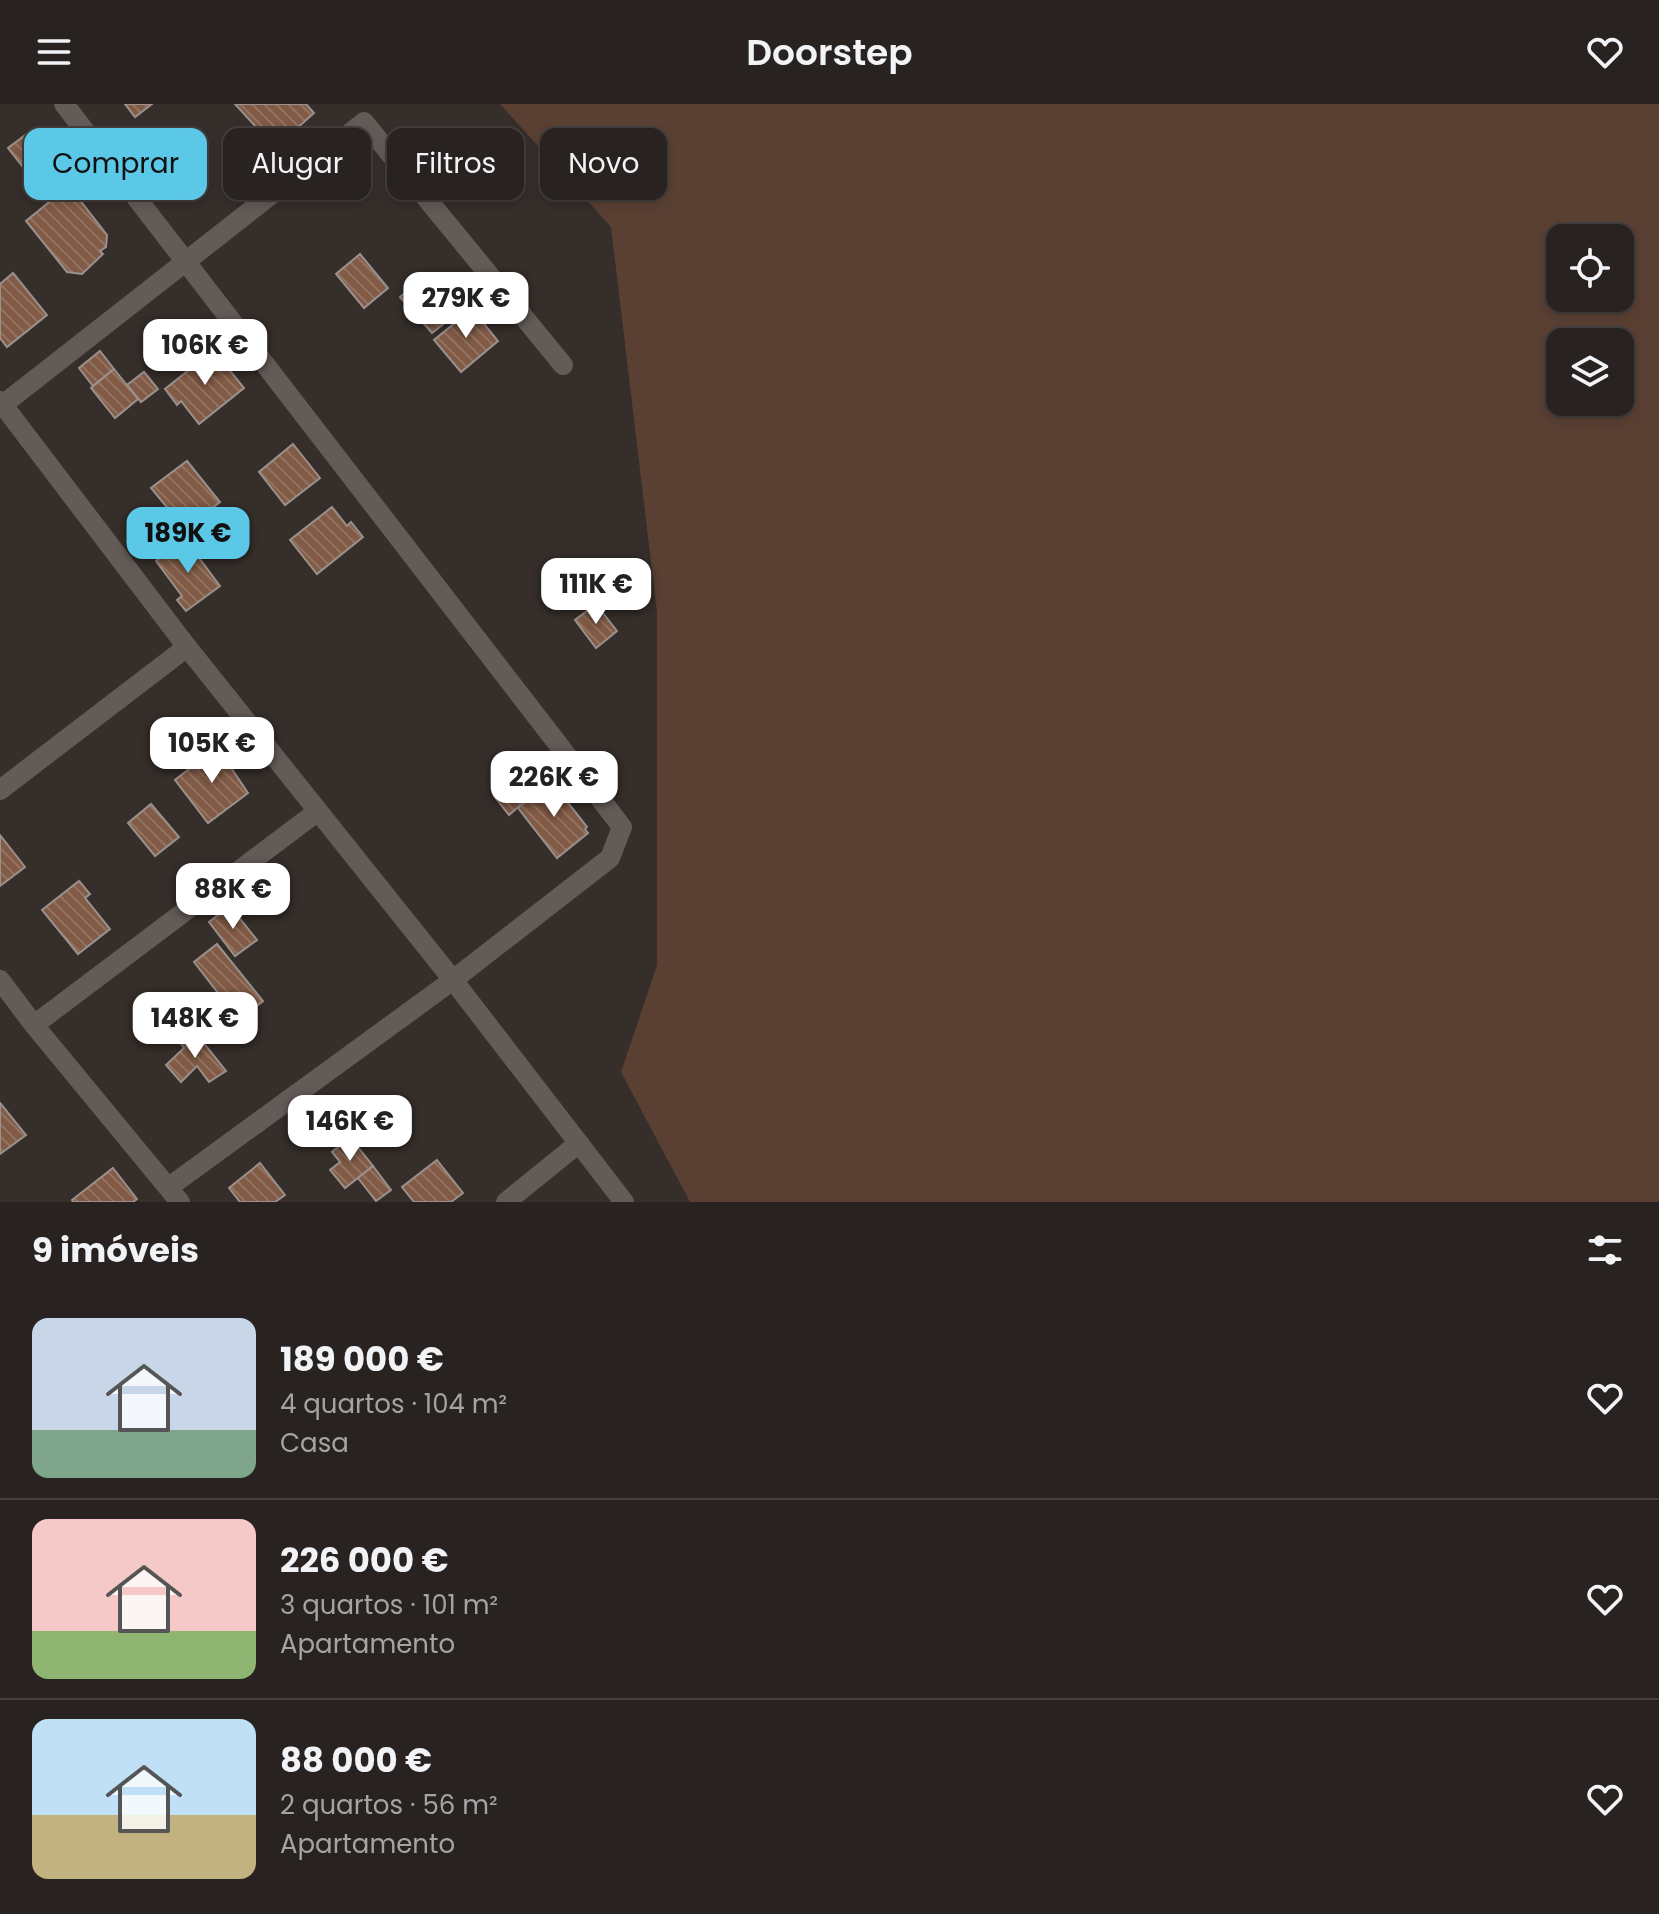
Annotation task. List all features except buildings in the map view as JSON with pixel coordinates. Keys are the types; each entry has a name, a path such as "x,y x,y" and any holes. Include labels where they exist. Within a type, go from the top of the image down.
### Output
{"street":[{"path":"0,980 175,1194 610,858 622,827 64,104"},
{"path":"563,365 364,122 1,404 187,647 453,980 624,1202"},
{"path":"0,790 187,647"},
{"path":"34,1025 318,811"},
{"path":"506,1202 579,1143"}],"shaded area":[{"path":"500,104 1659,104 1659,1202 690,1202 621,1072 657,965 657,612 611,227 587,200 667,200 667,128 540,128 540,148"}]}
